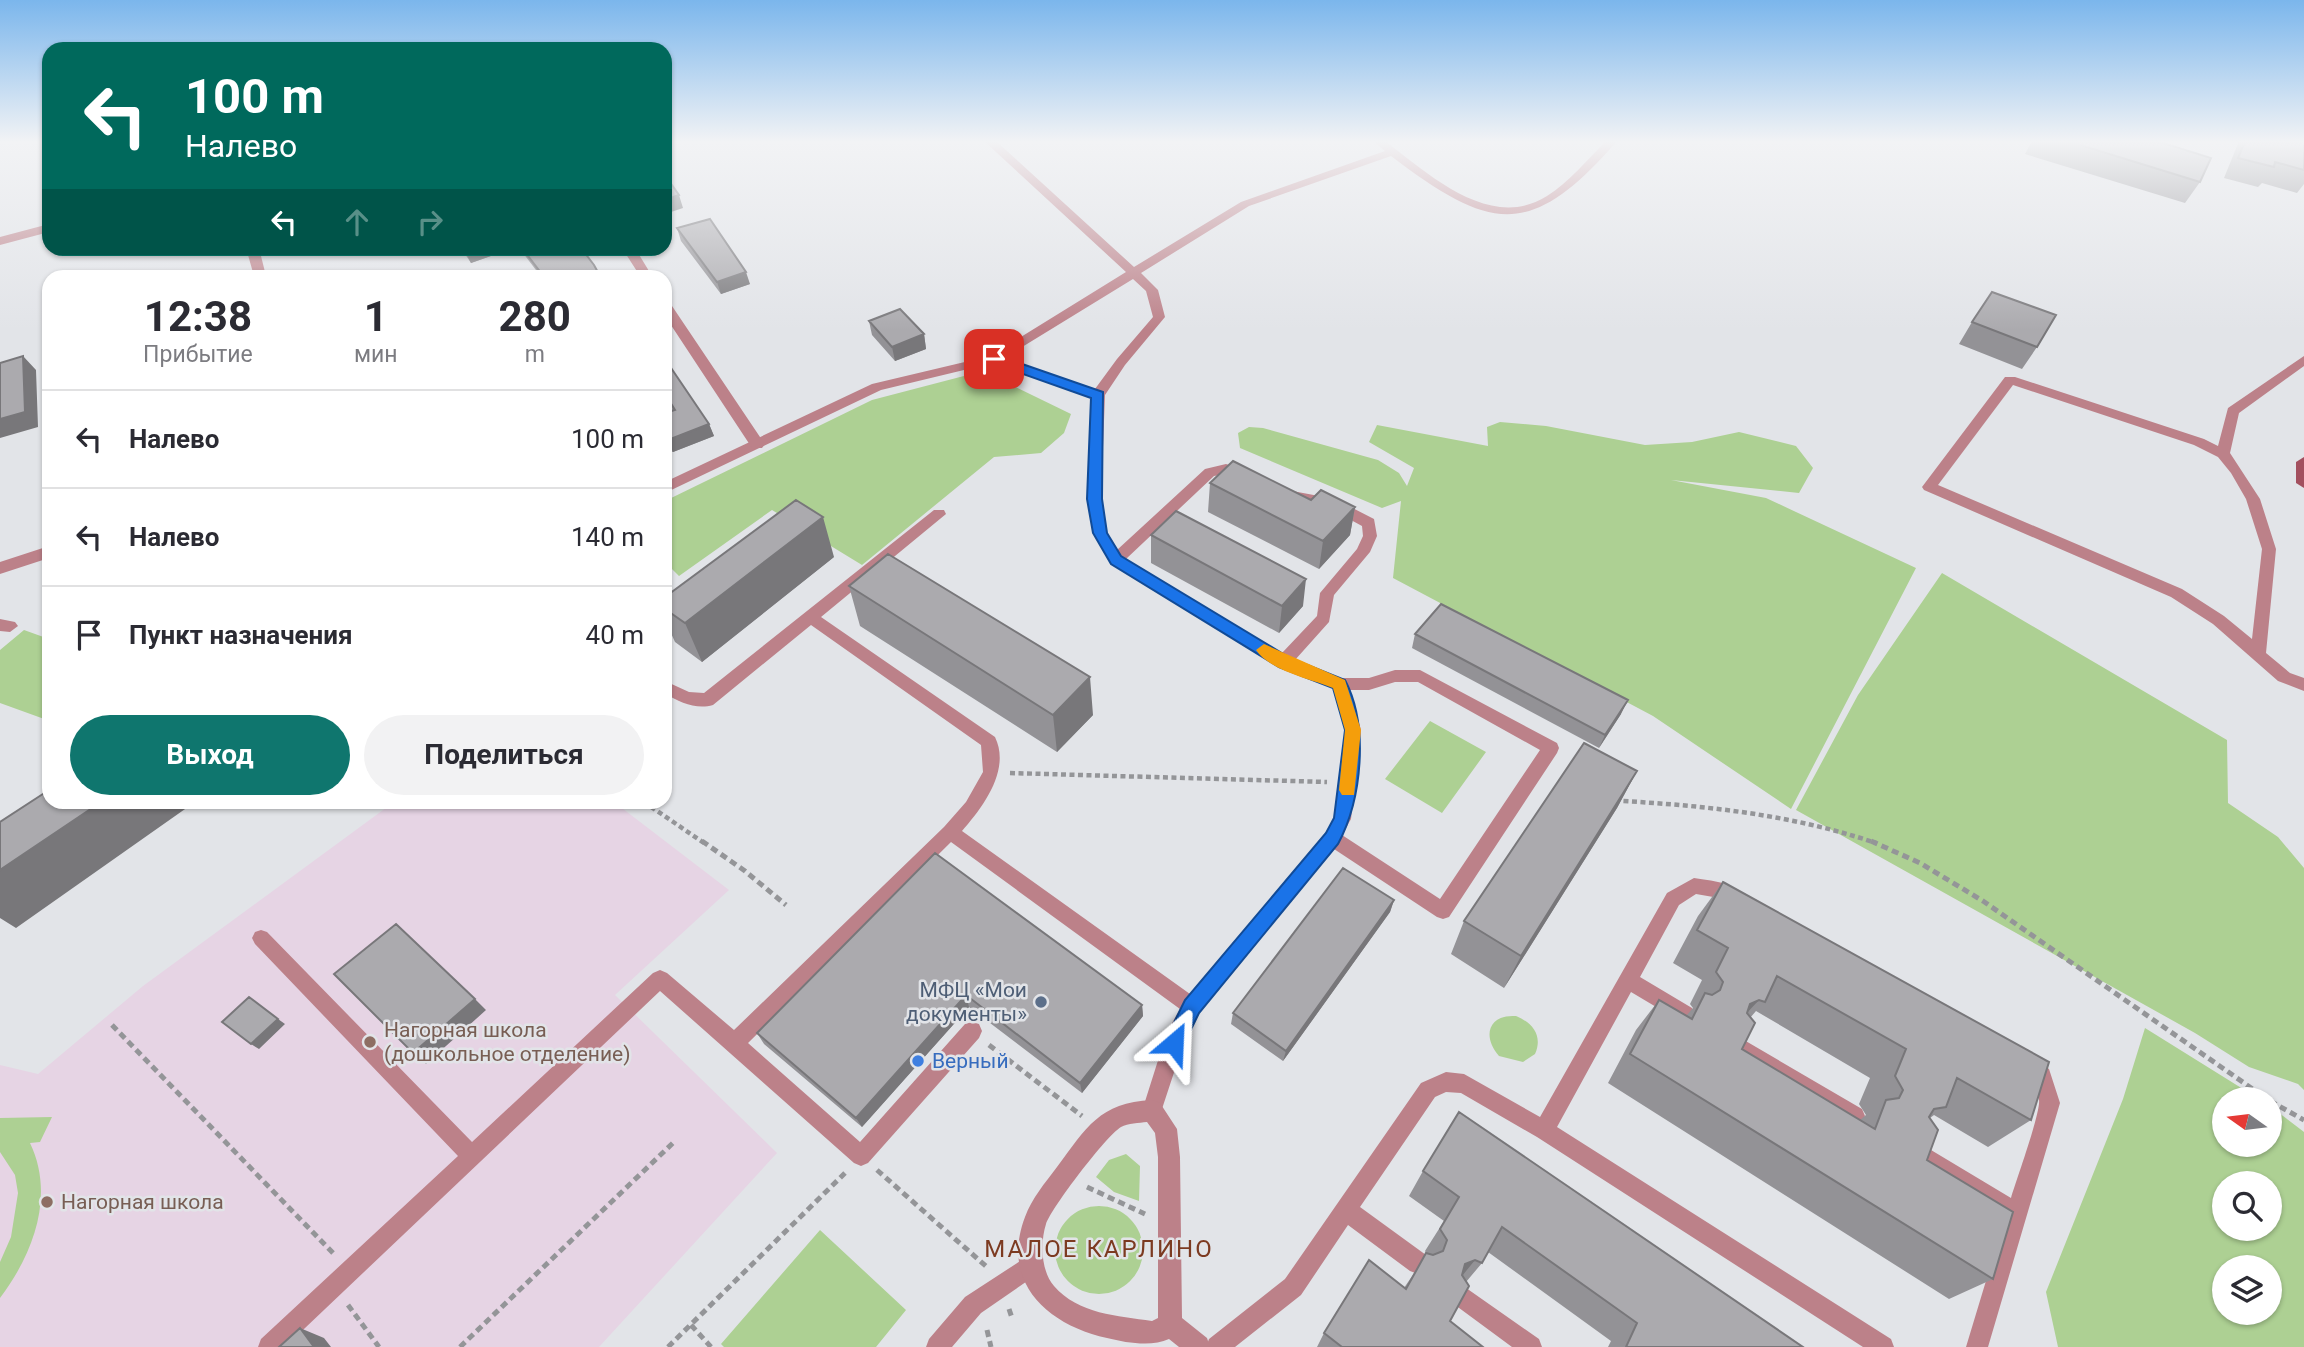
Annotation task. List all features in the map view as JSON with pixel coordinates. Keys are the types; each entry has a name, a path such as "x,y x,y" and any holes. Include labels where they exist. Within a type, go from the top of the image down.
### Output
{"main road":[{"path":"2304,462 2304,483"}],"street":[{"path":"0,241 42,230"},
{"path":"672,316 757,444"},
{"path":"0,568 42,554"},
{"path":"1152,1111 1166,1129 1169,1157 1170,1324 1155,1334 1104,1326 1076,1317 1045,1295 1031,1265 1036,1218 1087,1146 1111,1120 1131,1112 1152,1111"},
{"path":"1170,1324 1198,1347"}],"lane":[{"path":"1056,204 1152,290 1159,317 1121,362 1098,396 1094,499 1100,533 1116,560 1284,662 1340,684 1369,684 1395,676 1420,676 1551,748 1443,911 1332,838"},
{"path":"672,485 877,387 994,359 1245,204"},
{"path":"1473,204 1498,212 1526,212 1542,204"},
{"path":"994,359 1098,396"},
{"path":"2223,454 2233,411 2304,360"},
{"path":"2258,654 2269,549 2253,499 2223,454 2199,442 2010,380 1929,487 2149,580 2199,605 2233,628 2258,654 2284,677 2304,685"},
{"path":"1116,560 1210,472 1227,468 1293,498 1331,503 1369,523 1370,536 1363,551 1327,593 1324,618 1284,662"},
{"path":"672,690 687,698 707,700 939,514"},
{"path":"734,1044 950,832 972,807 991,772 989,742 810,617"},
{"path":"1152,1111 1177,1032 1192,1006 1332,838 1342,819 1349,783 1353,730 1340,684"},
{"path":"950,832 1192,1006"},
{"path":"1544,1130 1673,899 1694,887 1721,891 1746,904"},
{"path":"261,938 472,1156"},
{"path":"269,1347 660,979 861,1156 972,1031"},
{"path":"1628,980 1685,1014"},
{"path":"1732,1042 1855,1115"},
{"path":"1977,1347 2050,1103 2042,1076 2018,1055"},
{"path":"1217,1347 1293,1287 1428,1090 1446,1082 1464,1084 1544,1130 1883,1347"},
{"path":"1904,1145 2017,1213"},
{"path":"1346,1210 1418,1263"},
{"path":"937,1347 973,1305 1031,1265"},
{"path":"1459,1294 1531,1347"}],"path":[{"path":"991,772 1349,783"},
{"path":"1612,795 1623,801 1698,804 1833,828 1881,845 1969,891 2171,1028 2251,1087"},
{"path":"654,809 745,871 786,905"},
{"path":"112,1025 350,1270"},
{"path":"972,1031 1084,1118"},
{"path":"2282,1107 2304,1120"},
{"path":"460,1347 676,1141"},
{"path":"668,1347 861,1156 978,1257"},
{"path":"1087,1187 1146,1214"},
{"path":"334,1286 379,1347"},
{"path":"691,1325 712,1347"},
{"path":"987,1330 991,1347"}],"shaded area":[{"name":"Нагорная школа (дошкольное отделение)","path":"384,809 623,809 729,890 615,995 777,1153 599,1347 0,1347 0,1065 38,1074 143,986"}],"green space":[{"path":"983,371 1071,414 1064,433 1041,453 994,457 862,565 772,510 679,576 672,569 672,498 872,400"},
{"path":"1500,422 1546,426 1645,445 1692,442 1739,432 1796,446 1813,468 1799,493 1671,480 1766,498 1916,568 1791,809 1653,716 1393,578 1401,501 1382,508 1240,448 1238,433 1249,427 1263,428 1378,460 1399,473 1407,486 1414,468 1369,442 1377,425 1488,446 1487,427"},
{"path":"1942,573 2227,740 2228,803 2278,837 2304,868 2304,1090 2298,1084 2249,1067 2195,1033 1796,810 1858,695"},
{"path":"24,630 42,636 42,718 0,703 0,650"},
{"path":"1430,721 1486,752 1442,813 1385,779"},
{"path":"1507,1016 1516,1016 1532,1026 1538,1041 1535,1054 1523,1062 1499,1056 1491,1041 1491,1028 1494,1023"},
{"path":"2145,1028 2240,1087 2212,1087 2212,1157 2282,1157 2282,1115 2304,1132 2304,1347 2058,1347 2046,1292 2123,1099"},
{"path":"52,1117 40,1142 30,1143 41,1183 37,1223 23,1262 0,1298 0,1262 11,1237 18,1193 15,1175 0,1152 0,1118"},
{"path":"1126,1154 1140,1166 1139,1201 1114,1192 1096,1177 1109,1160"},
{"path":"1099,1206 1124,1213 1136,1225 1143,1250 1136,1275 1124,1287 1099,1294 1074,1287 1062,1275 1055,1250 1062,1225 1074,1213"},
{"path":"820,1230 906,1310 876,1347 724,1347 721,1344"}],"building":[{"path":"710,219 746,272 717,282 677,228"},
{"path":"528,256 587,256 597,270 539,270"},
{"path":"1992,292 2056,315 2037,347 1972,322"},
{"path":"900,309 924,334 892,347 869,321"},
{"path":"23,356 25,412 0,419 0,363"},
{"path":"672,369 709,424 672,438 672,411 675,410 672,405"},
{"path":"1233,461 1311,500 1321,490 1355,507 1323,541 1210,483"},
{"path":"796,500 823,517 685,623 672,614 672,592"},
{"path":"1176,511 1306,579 1282,606 1151,535"},
{"path":"888,554 1090,677 1053,715 849,586"},
{"path":"1441,604 1628,700 1605,735 1415,634"},
{"path":"1584,743 1637,771 1521,956 1464,921"},
{"path":"42,795 42,809 91,809 0,870 0,822"},
{"path":"935,853 1142,1005 1080,1083 966,995 856,1118 757,1033"},
{"path":"1343,868 1394,900 1286,1051 1233,1013"},
{"path":"1723,882 2049,1062 2031,1120 1957,1078 1946,1107 1934,1109 1929,1117 1938,1130 1927,1160 2013,1212 1993,1279 1630,1054 1659,1000 1692,1019 1705,993 1712,995 1720,990 1723,982 1716,972 1728,948 1697,930","holes":["1777,976 1906,1049 1895,1076 1903,1090 1899,1098 1886,1100 1875,1129 1742,1049 1755,1023 1747,1013 1750,1004 1759,1000 1765,1002"]},
{"path":"396,924 475,999 413,1053 334,974"},
{"path":"249,997 278,1019 251,1044 222,1022"},
{"path":"1459,1112 1803,1347 1626,1347 1637,1323 1502,1227 1482,1263 1475,1260 1465,1264 1462,1275 1469,1286 1450,1321 1483,1347 1342,1347 1324,1333 1369,1260 1406,1289 1426,1253 1433,1255 1443,1251 1447,1240 1440,1229 1459,1197 1423,1171"},
{"path":"300,1328 314,1347 279,1347"}],"slow traffic":[{"path":"1264,650 1284,662 1340,684 1353,730 1348,790"}],"place":[{"name":"МФЦ «Мои документы»","path":"1041,1002"},
{"name":"Нагорная школа (дошкольное отделение)","path":"370,1042"},
{"name":"Верный","path":"918,1061"},
{"name":"Нагорная школа","path":"47,1202"}],"district":[{"name":"МАЛОЕ КАРЛИНО","path":"1099,1249"}],"route":[{"path":"994,359 1098,396 1094,499 1100,533 1116,560 1284,662 1340,684 1353,730 1349,783 1342,819 1332,838 1192,1006 1177,1032 1174,1043"}]}
